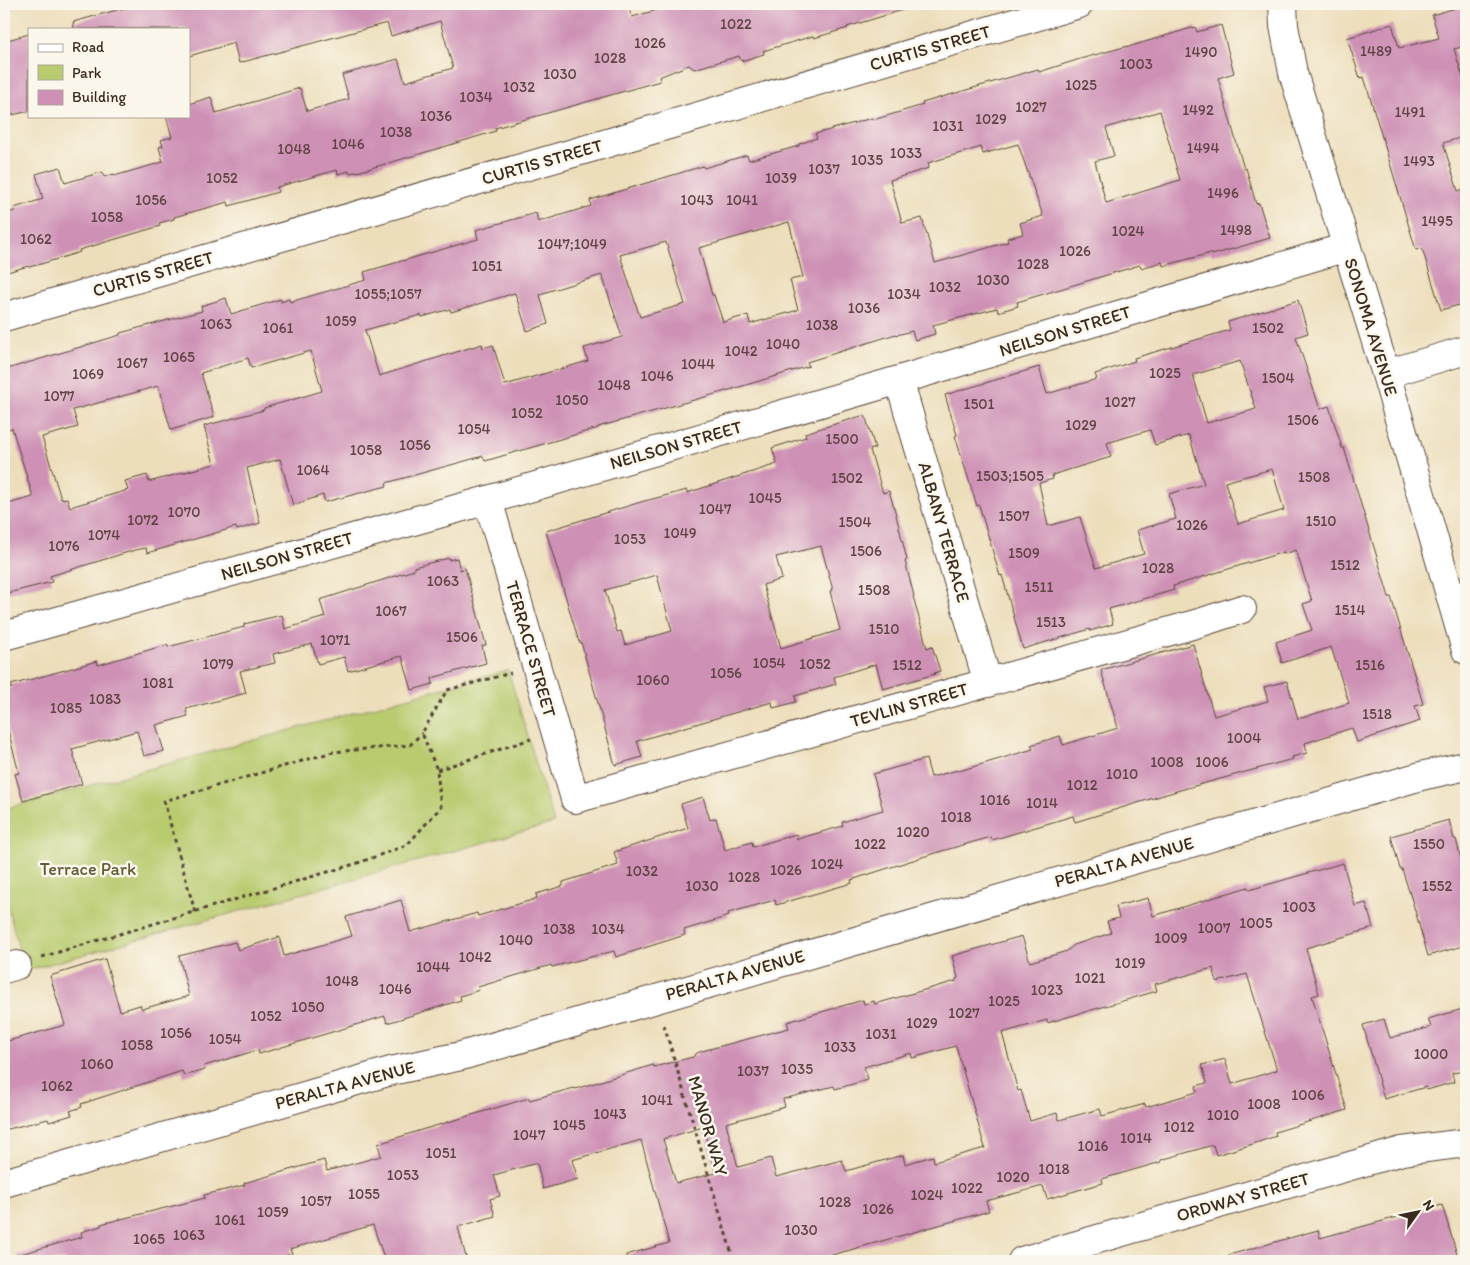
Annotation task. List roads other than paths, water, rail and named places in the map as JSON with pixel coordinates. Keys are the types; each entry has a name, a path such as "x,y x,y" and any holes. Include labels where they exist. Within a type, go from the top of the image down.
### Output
{"street":[{"name":"CURTIS STREET","path":"4,317 1079,4"},
{"name":"SONOMA AVENUE","path":"1283,4 1284,26 1294,72 1386,374 1466,650"},
{"name":"NEILSON STREET","path":"4,636 488,500 1347,247"},
{"path":"1386,374 1466,350"},
{"name":"ALBANY TERRACE","path":"899,380 988,683"},
{"name":"TERRACE STREET","path":"488,500 575,799"},
{"name":"TEVLIN STREET","path":"575,799 1199,623 1242,609"},
{"name":"PERALTA AVENUE","path":"4,1183 391,1071 461,1056 1421,776 1466,766"},
{"name":"ORDWAY STREET","path":"1022,1261 1402,1151 1466,1143"}],"park label":[{"name":"Terrace Park","path":"88,869"}]}
